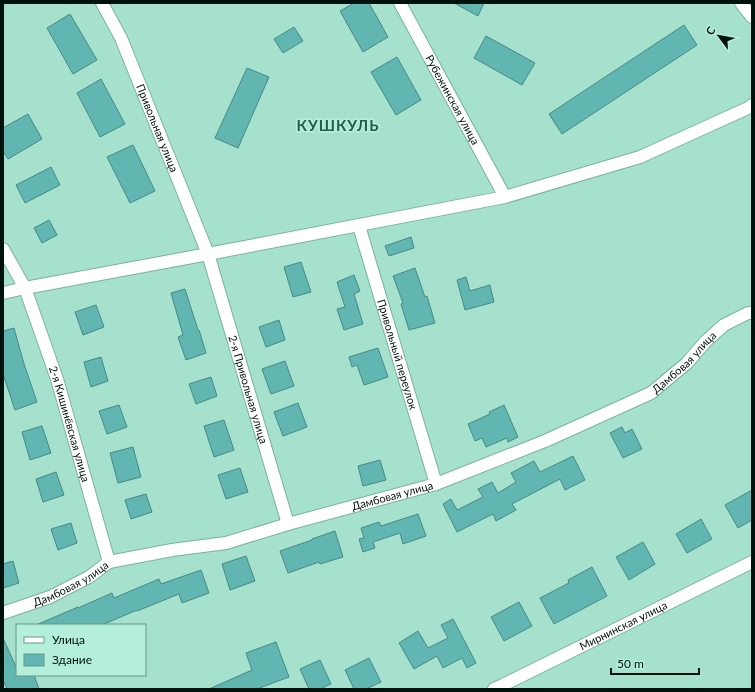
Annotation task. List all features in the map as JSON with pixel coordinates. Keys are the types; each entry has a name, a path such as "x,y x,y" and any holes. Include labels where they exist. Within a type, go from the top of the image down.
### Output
{"street":[{"name":"Привольная улица","path":"102,3 121,38 208,254"},
{"name":"Рубежинская улица","path":"400,3 505,197"},
{"path":"741,3 752,17"},
{"path":"3,293 505,197 640,157 752,105"},
{"name":"Привольный переулок","path":"359,226 436,484"},
{"name":"2-я Кишинёвская улица","path":"3,249 25,288 57,379 109,562"},
{"name":"2-я Привольная улица","path":"208,254 288,524"},
{"name":"Дамбовая улица","path":"3,613 50,597 89,577 109,562 172,550 226,543 288,524 436,484 545,441 651,392 687,363 705,342 724,325 748,313 752,313"},
{"name":"Мирнинская улица","path":"494,689 752,562"}],"building":[{"path":"354,3 369,3 388,37 363,52 340,11"},
{"path":"454,3 484,3 478,16"},
{"path":"70,14 97,60 73,74 47,28"},
{"path":"684,25 697,45 562,134 549,114"},
{"path":"294,27 303,41 283,53 274,39"},
{"path":"486,36 535,63 522,85 474,58"},
{"path":"397,57 421,100 396,115 371,72"},
{"path":"247,68 269,77 238,148 215,138"},
{"path":"101,79 125,124 100,137 77,93"},
{"path":"28,114 42,139 8,159 3,151 3,128"},
{"path":"133,145 155,191 130,203 107,157"},
{"path":"51,167 60,185 25,203 16,185"},
{"path":"49,220 57,235 42,243 34,228"},
{"path":"411,237 414,248 389,256 385,246"},
{"path":"301,262 311,292 293,297 284,267"},
{"path":"415,268 425,297 427,296 435,323 409,330 401,304 403,303 393,276"},
{"path":"354,275 360,291 354,294 363,324 344,330 337,309 345,307 337,282"},
{"path":"466,277 470,291 490,285 494,302 465,310 457,280"},
{"path":"185,289 206,353 186,360 178,337 183,335 171,293"},
{"path":"96,305 104,327 83,335 75,312"},
{"path":"279,320 285,340 266,347 259,327"},
{"path":"14,328 37,402 15,410 3,374 3,331"},
{"path":"378,348 388,377 364,385 357,365 352,367 349,357"},
{"path":"101,357 108,381 91,387 84,362"},
{"path":"285,361 294,386 271,394 262,369"},
{"path":"211,377 217,396 196,404 189,384"},
{"path":"298,403 307,427 283,436 274,412"},
{"path":"119,405 127,427 107,434 99,411"},
{"path":"504,405 518,437 508,442 507,438 486,447 482,438 475,441 468,424 490,414 489,412"},
{"path":"224,420 234,450 214,457 204,426"},
{"path":"42,426 51,453 30,460 22,432"},
{"path":"622,427 625,433 632,429 642,449 623,458 610,433"},
{"path":"133,447 141,477 118,483 110,453"},
{"path":"573,456 585,480 565,490 560,479 512,504 516,510 496,521 493,514 457,532 443,504 451,499 457,510 483,497 478,489 492,482 498,493 516,482 511,473 534,461 540,472"},
{"path":"380,460 386,480 363,486 358,466"},
{"path":"240,468 248,492 226,499 218,475"},
{"path":"56,472 64,495 43,502 36,479"},
{"path":"752,490 752,520 738,528 725,505"},
{"path":"146,494 152,512 131,519 125,500"},
{"path":"418,514 426,536 403,544 400,533 373,542 375,548 363,552 359,539 364,538 361,528 379,522 381,526"},
{"path":"701,519 712,539 687,553 676,534"},
{"path":"71,523 77,543 58,550 51,529"},
{"path":"335,531 343,557 320,564 319,562 288,573 280,551"},
{"path":"643,542 655,564 629,580 616,557"},
{"path":"246,556 255,581 230,590 222,564"},
{"path":"13,561 19,583 3,588 3,564"},
{"path":"592,567 607,596 554,624 540,598 569,583 568,580"},
{"path":"201,570 209,593 182,603 179,594 104,624 38,624 112,593 114,598 159,579 161,584"},
{"path":"519,602 532,626 504,641 491,617"},
{"path":"453,619 476,663 467,668 462,658 443,668 437,656 414,669 399,643 418,631 428,648 448,638 441,625"},
{"path":"3,638 16,667 16,676 34,676 39,689 7,689 3,680"},
{"path":"276,642 289,677 257,689 209,689 252,670 246,653"},
{"path":"369,658 381,682 366,689 354,689 345,670"},
{"path":"320,660 331,684 320,689 309,689 300,669"}],"district":[{"name":"КУШКУЛЬ","path":"338,126"}]}
